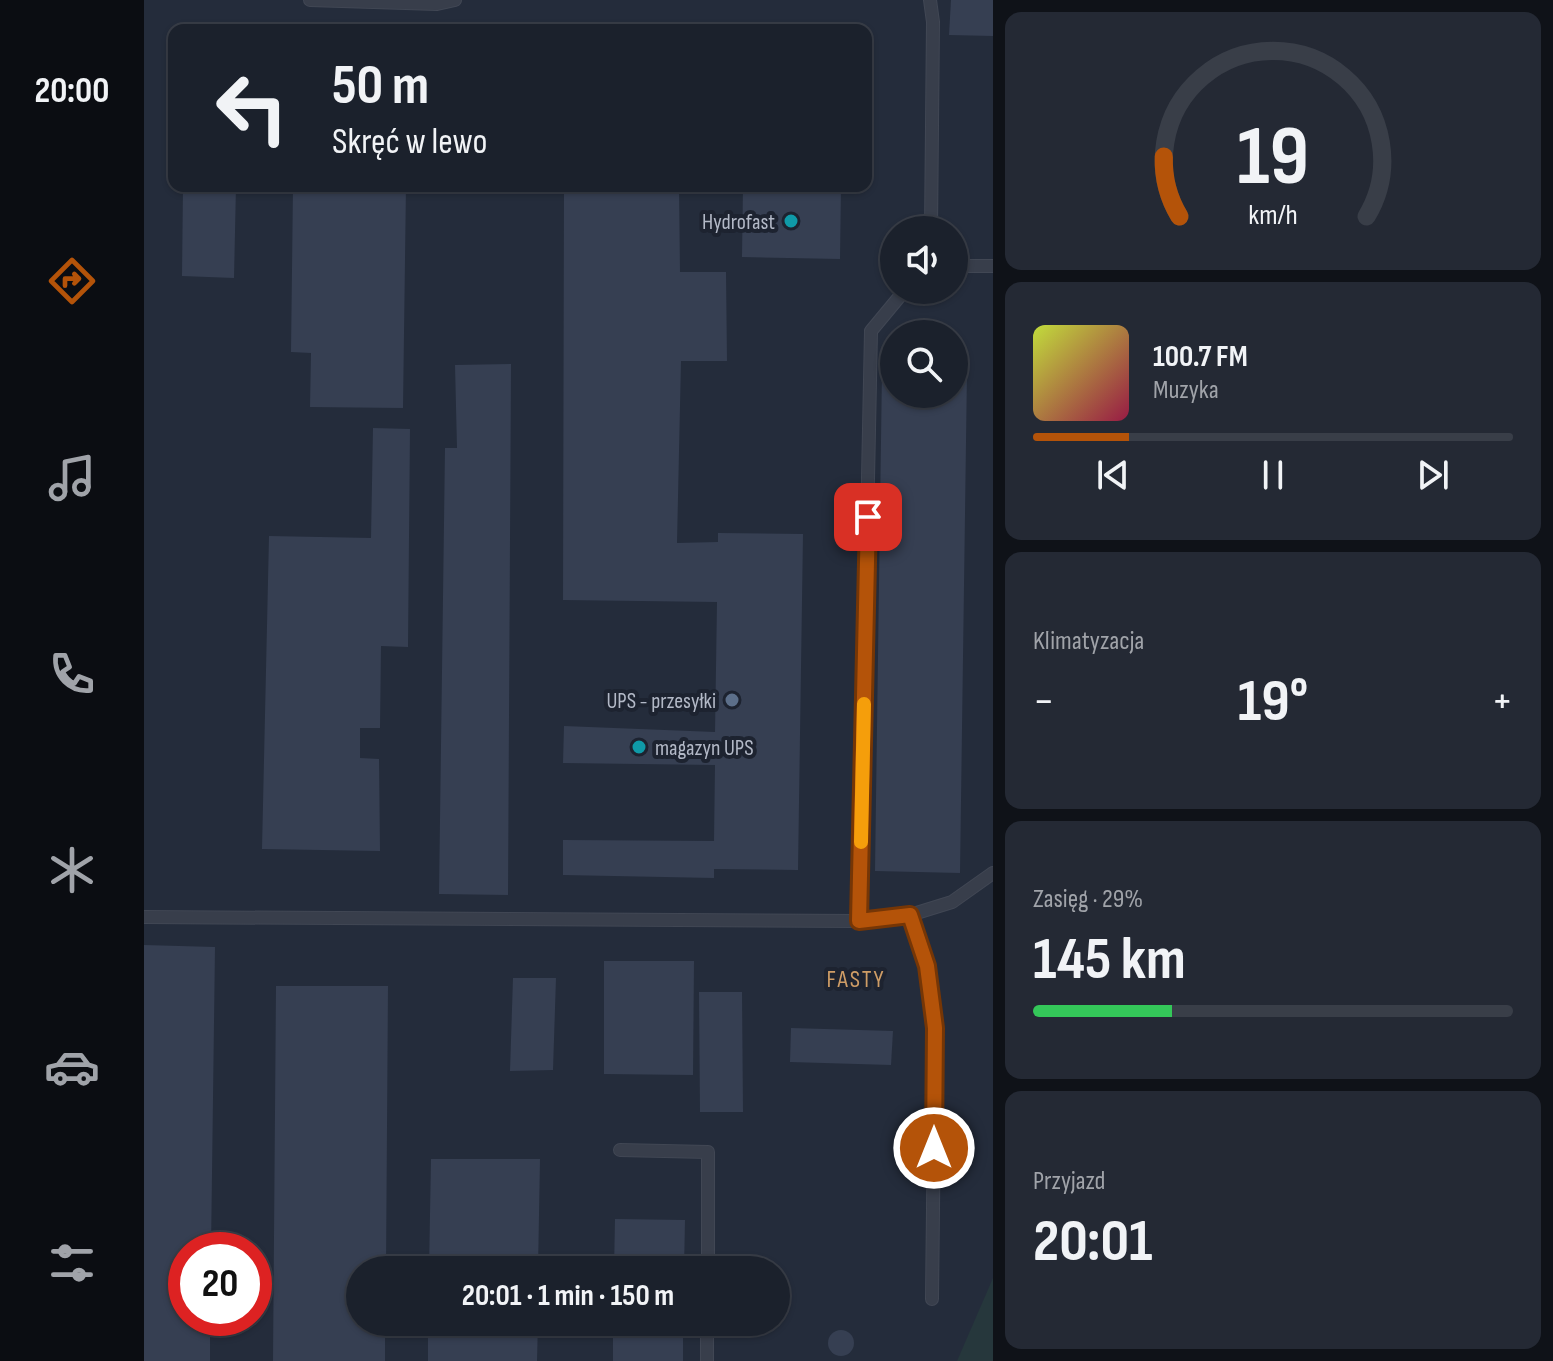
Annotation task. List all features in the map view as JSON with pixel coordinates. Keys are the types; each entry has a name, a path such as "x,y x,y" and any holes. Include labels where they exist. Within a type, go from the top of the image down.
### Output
{"lane":[{"path":"310,0 437,4 455,0"},
{"path":"930,0 933,22 931,216"},
{"path":"968,266 993,266"},
{"path":"859,921 871,331 893,304"},
{"path":"144,917 859,921 910,915 952,902 993,873"},
{"path":"910,915 927,966 935,1028 932,1299"},
{"path":"620,1150 708,1152 708,1256"},
{"path":"707,1336 707,1361"}],"shaded area":[{"path":"993,1278 993,1361 957,1361"}],"building":[{"path":"951,0 993,0 993,36 949,35"},
{"path":"183,192 236,192 234,278 182,276"},
{"path":"293,192 406,192 403,408 310,407 311,353 291,352"},
{"path":"564,192 679,192 680,272 726,272 727,361 681,361 677,543 718,542 718,533 803,534 798,870 714,869 714,878 563,875 563,840 714,841 715,765 563,763 564,726 715,732 717,602 563,600"},
{"name":"Hydrofast","path":"743,192 841,192 840,259 742,257"},
{"path":"511,364 508,895 439,894 445,448 457,448 455,365"},
{"path":"881,408 966,408 960,873 875,871"},
{"path":"373,428 410,429 408,647 381,646 380,728 360,728 360,758 379,759 380,851 262,849 269,536 371,538"},
{"path":"144,945 215,947 211,1232 168,1232 168,1336 210,1336 210,1361 144,1361"},
{"path":"604,961 694,961 693,1075 604,1074"},
{"path":"513,978 556,978 553,1070 510,1071"},
{"path":"276,986 388,986 386,1256 346,1256 346,1336 385,1336 385,1361 273,1361"},
{"path":"699,992 742,992 743,1112 700,1112"},
{"path":"791,1028 893,1031 891,1065 790,1062"},
{"path":"431,1159 540,1159 538,1256 429,1256"},
{"path":"615,1219 685,1220 684,1256 614,1256"},
{"path":"841,1330 850,1334 854,1343 850,1352 841,1356 832,1352 828,1343 832,1334"},
{"path":"428,1336 538,1336 537,1361 428,1361"},
{"path":"613,1336 683,1336 683,1361 613,1361"}],"slow traffic":[{"path":"861,842 864,704"}],"place":[{"name":"Hydrofast","path":"791,221"},
{"name":"UPS - przesyłki","path":"732,700"},
{"name":"magazyn UPS","path":"639,747"}],"district":[{"name":"FASTY","path":"856,979"}],"route":[{"path":"868,517 859,921 910,915 927,966 935,1028 934,1148"}]}
